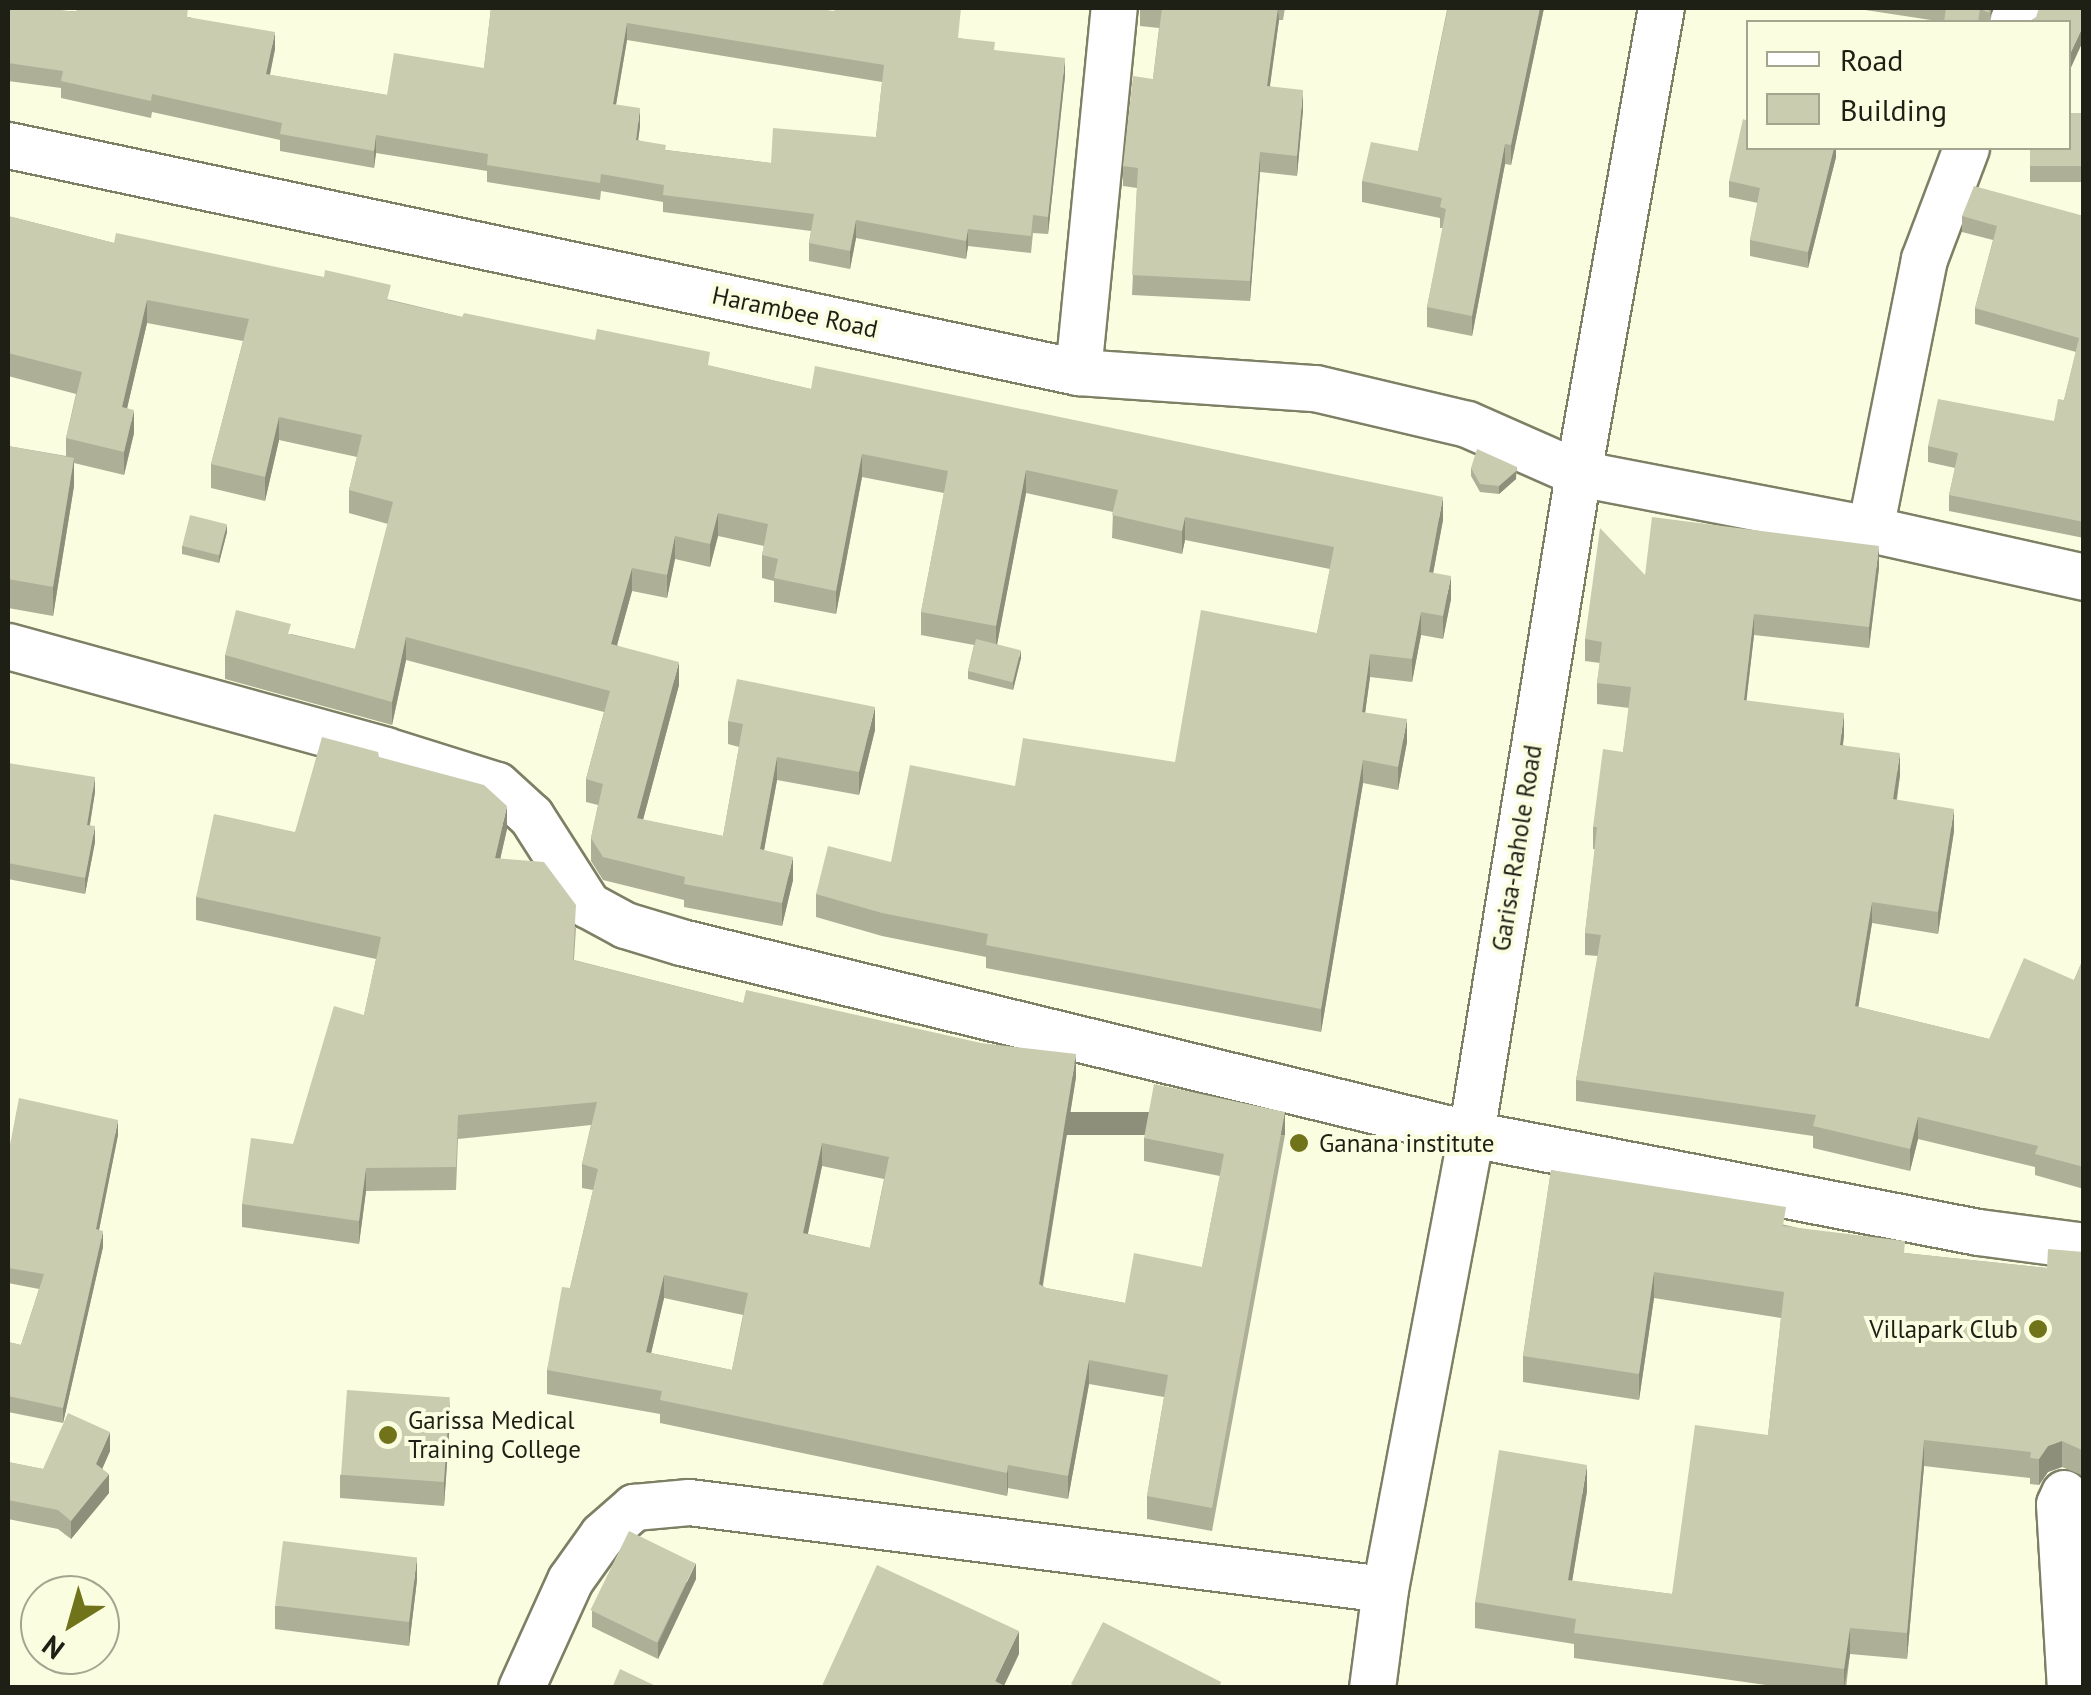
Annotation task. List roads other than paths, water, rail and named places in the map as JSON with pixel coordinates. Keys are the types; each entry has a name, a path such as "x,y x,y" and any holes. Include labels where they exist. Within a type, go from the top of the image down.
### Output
{"street":[{"path":"1078,372 1114,8"},
{"name":"Garisa-Rahole Road","path":"1372,1688 1385,1589 1471,1134 1578,473 1661,8"},
{"name":"Harambee Road","path":"8,145 1078,372 1315,388 1467,424 1578,473 1870,528 2084,577"},
{"path":"1870,528 1924,259 1965,150"},
{"path":"8,646 385,750 497,785 531,816 588,905 625,925 1471,1134 1978,1232 2084,1246"},
{"path":"2064,1492 2059,1504 2070,1688"},
{"path":"521,1688 570,1580 602,1536 634,1507 690,1502 1385,1589"}],"place":[{"name":"Ganana institute","path":"1299,1143"},
{"name":"Villapark Club","path":"2038,1329"},
{"name":"Garissa Medical Training College","path":"388,1435"}]}
